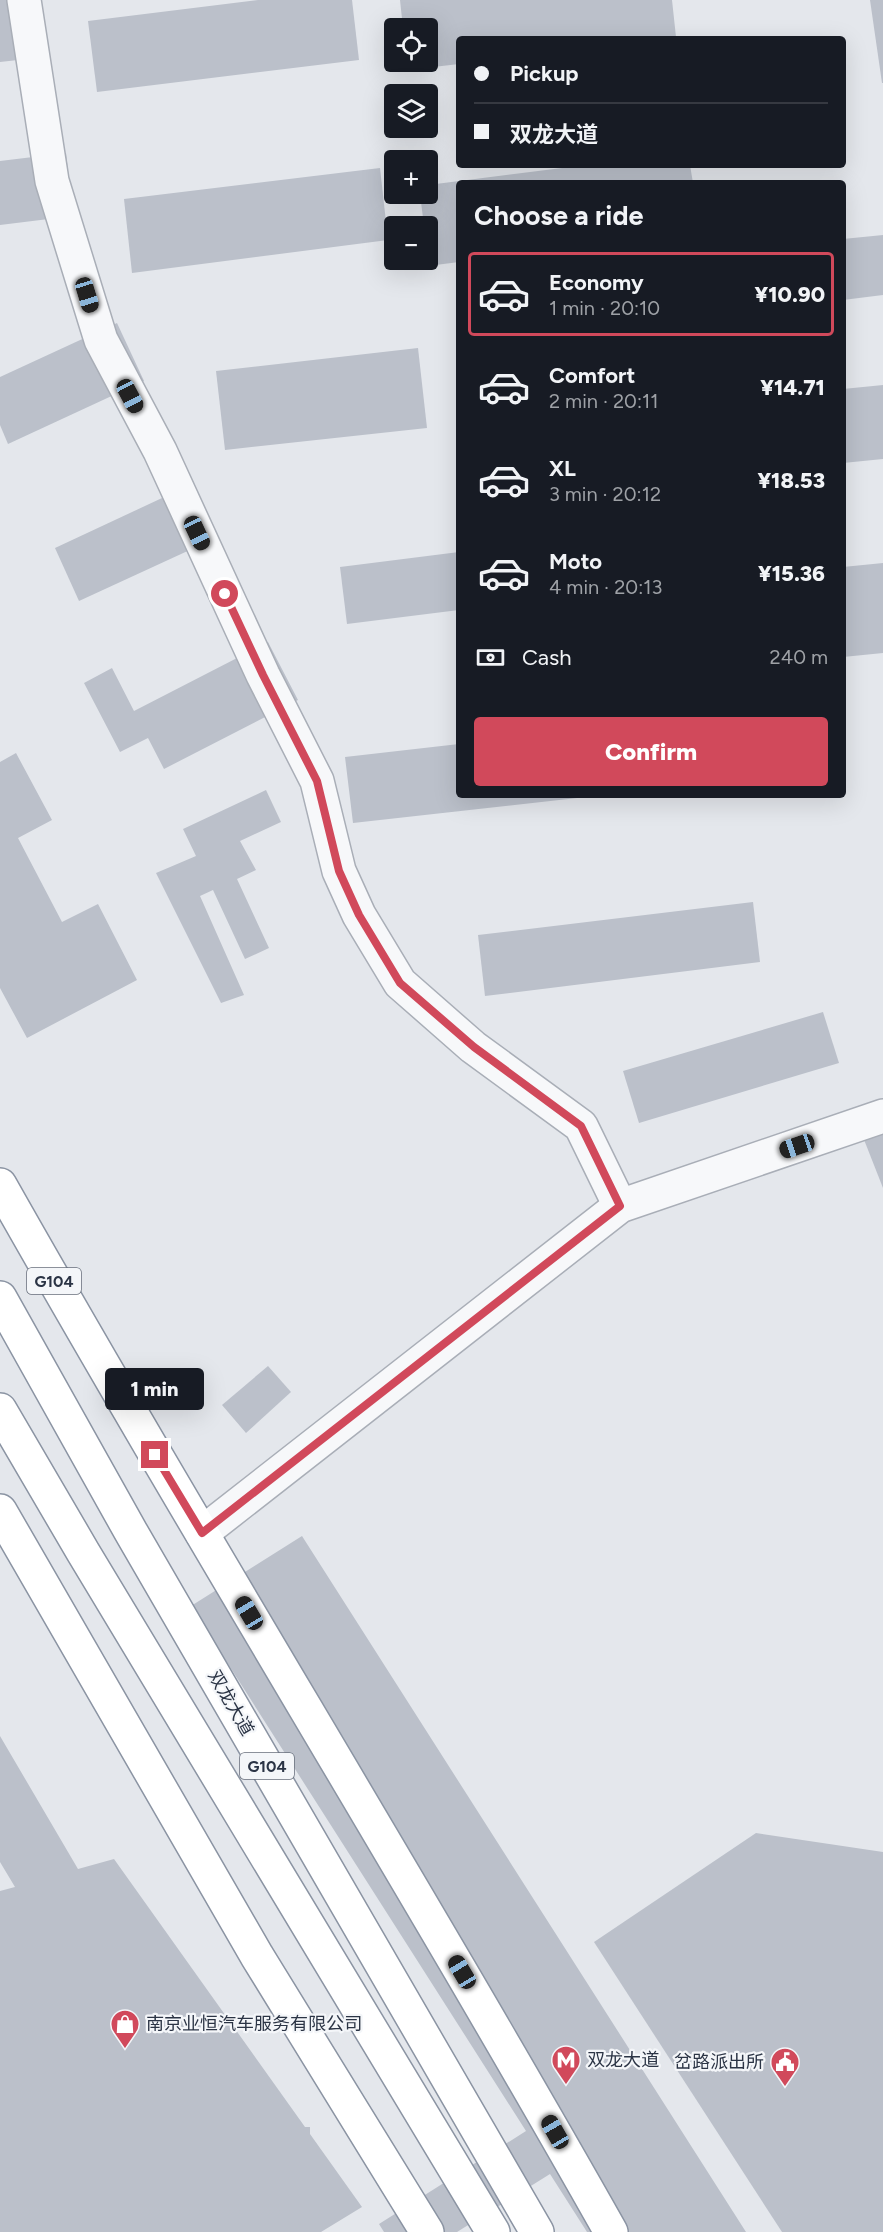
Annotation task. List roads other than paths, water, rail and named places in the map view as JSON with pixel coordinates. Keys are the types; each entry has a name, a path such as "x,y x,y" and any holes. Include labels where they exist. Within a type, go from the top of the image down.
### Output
{"highway":[{"name":"G104","path":"0,1185 109,1377 498,2032 611,2232"},
{"name":"双龙大道","path":"0,1298 131,1532 537,2232"},
{"name":"G104","path":"0,1410 83,1552 493,2232"},
{"path":"0,1510 257,1956 427,2232"}],"street":[{"path":"24,0 52,181 101,340 160,451 263,675 317,781 339,871 359,915 400,983 474,1047 581,1126 620,1206"},
{"path":"202,1533 620,1206 883,1116"}],"place":[{"name":"南京业恒汽车服务有限公司","path":"125,2050"},
{"name":"双龙大道","path":"566,2086"},
{"name":"岔路派出所","path":"785,2088"}]}
